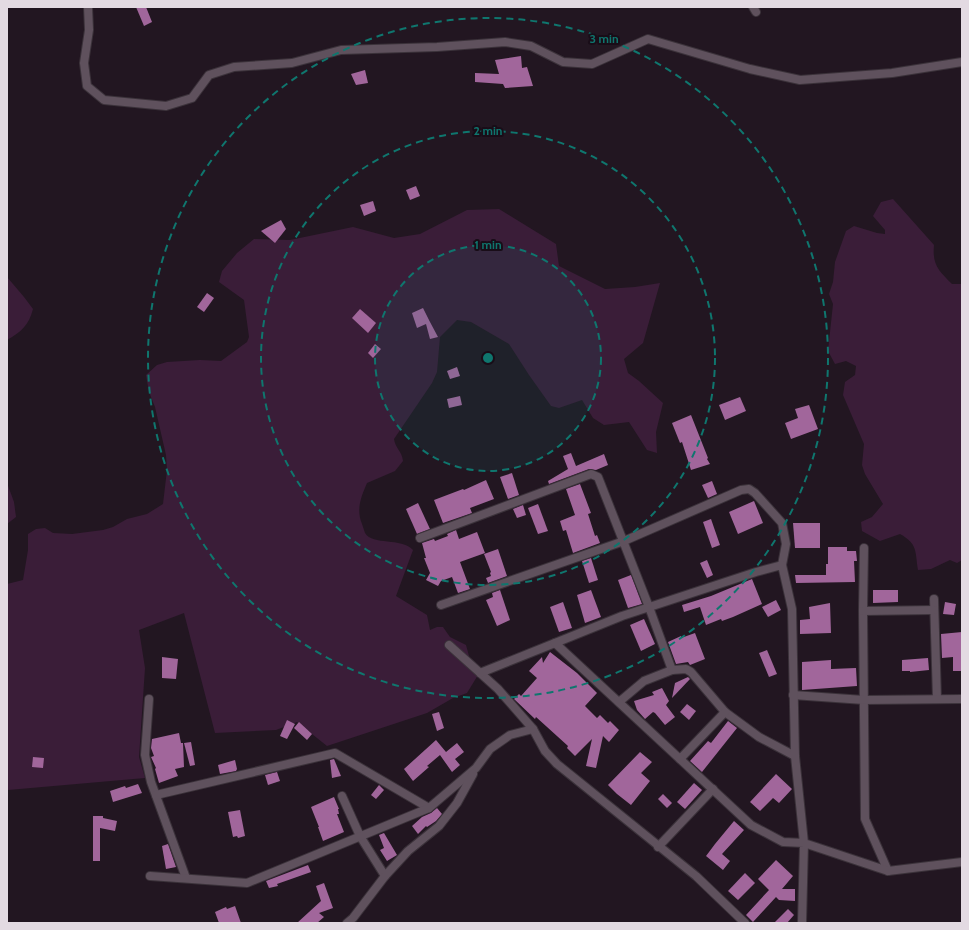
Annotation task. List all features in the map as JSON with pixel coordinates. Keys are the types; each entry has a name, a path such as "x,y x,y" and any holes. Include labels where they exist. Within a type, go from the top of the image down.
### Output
{"street":[{"path":"88,7 89,30 84,64 87,86 104,100 166,106 192,98 209,75 234,67 292,63 341,50 437,47 505,42 531,46 563,62 592,64 648,39 750,69 800,80 892,73 962,62"},
{"path":"420,538 591,474 598,477 624,541 672,670"},
{"path":"441,605 624,541 741,490 749,489 755,493 782,523 786,544 782,565 792,609 794,756 804,843 802,923"},
{"path":"864,548 863,611 865,819 888,871"},
{"path":"480,673 622,616 782,565"},
{"path":"934,600 937,699"},
{"path":"863,611 934,610"},
{"path":"555,643 751,825 783,842 804,843 888,871 962,862"},
{"path":"449,645 498,689 533,730 545,751 557,764 658,847 696,876 745,923"},
{"path":"619,702 644,681 672,670 686,669 691,672 725,712 759,737 794,756"},
{"path":"793,695 864,700 962,699"},
{"path":"149,699 145,755 151,782 186,878"},
{"path":"680,759 725,712"},
{"path":"347,923 385,876 408,851 439,826 457,803 476,768 490,749 510,735 533,730"},
{"path":"156,795 335,753 429,808"},
{"path":"150,876 247,883 429,808 476,768"},
{"path":"658,847 713,789"},
{"path":"342,796 360,836 385,876"}],"shaded area":[{"path":"893,199 934,245 935,263 940,271 952,284 962,284 962,560 957,563 950,560 931,569 918,570 916,553 913,545 900,534 880,541 862,531 861,522 872,517 883,504 865,474 862,465 864,444 843,395 845,382 855,375 856,366 846,361 835,364 828,351 833,304 829,294 833,282 835,262 846,231 854,226 885,234 885,230 873,216 881,202"},
{"path":"499,209 556,244 559,266 605,289 635,287 660,283 643,343 624,359 628,373 663,403 656,432 657,453 647,450 629,422 604,425 593,418 582,400 559,408 551,406 509,344 471,322 457,320 440,337 437,372 432,383 394,439 403,461 395,471 367,483 361,498 359,513 365,533 369,537 381,541 402,544 413,550 396,596 427,615 430,630 437,627 443,627 450,637 466,645 472,667 478,675 467,693 453,698 427,713 327,746 297,722 276,730 215,733 184,613 139,630 145,668 139,757 145,778 8,790 7,792 7,584 23,580 28,550 28,534 36,529 45,528 53,533 72,534 103,530 113,527 127,519 147,514 163,504 167,470 166,455 155,407 149,392 146,375 157,365 167,362 200,360 221,361 247,342 249,337 244,300 219,282 222,271 237,253 254,239 290,240 353,227 394,238 420,234 467,210"},
{"path":"7,277 33,309 24,328 7,340"},
{"path":"7,483 14,502 16,517 7,524"}],"building":[{"path":"136,7 146,7 152,22 144,26"},
{"path":"521,56 522,68 527,67 533,86 505,88 503,84 475,82 475,73 499,74 495,60"},
{"path":"365,70 368,83 356,85 351,74"},
{"path":"416,186 420,196 410,200 406,190"},
{"path":"373,201 376,211 364,216 360,205"},
{"path":"281,220 286,229 275,243 261,231"},
{"path":"207,293 214,298 204,312 197,307"},
{"path":"423,308 438,337 430,339 426,324 417,328 412,313"},
{"path":"360,309 376,323 368,333 352,318"},
{"path":"375,344 381,349 373,358 368,353"},
{"path":"457,367 460,376 450,379 447,371"},
{"path":"460,396 462,405 449,408 447,399"},
{"path":"740,397 746,411 725,420 719,405"},
{"path":"809,405 818,429 791,439 785,423 798,418 795,409"},
{"path":"691,415 710,464 691,470 682,442 680,443 672,423"},
{"path":"571,453 576,466 604,454 608,465 596,470 589,469 549,484 548,481 568,469 563,456"},
{"path":"512,473 519,495 508,499 500,477"},
{"path":"486,480 494,499 470,508 472,513 443,523 434,500 463,489 464,490"},
{"path":"712,481 717,494 708,498 702,485"},
{"path":"580,484 591,513 588,514 595,536 597,535 600,543 573,553 566,530 563,531 560,521 575,515 566,489"},
{"path":"754,501 763,523 738,534 729,512"},
{"path":"418,503 430,529 417,534 406,509"},
{"path":"538,504 548,531 538,534 528,508"},
{"path":"523,505 526,515 517,518 513,509"},
{"path":"711,519 720,545 712,548 703,522"},
{"path":"793,523 820,523 820,548 795,548"},
{"path":"456,530 459,539 477,532 485,553 460,562 470,589 458,593 452,577 441,581 438,586 426,580 430,573 424,558 426,558 422,543 434,539 435,541 448,536 447,534"},
{"path":"828,547 847,547 847,551 856,551 857,561 854,561 855,582 796,583 795,575 826,575 826,564 828,564"},
{"path":"498,549 507,576 488,583 486,578 491,576 491,572 484,554"},
{"path":"591,558 598,580 589,583 582,561"},
{"path":"707,560 713,575 707,578 700,563"},
{"path":"631,575 642,604 628,608 618,580"},
{"path":"752,579 762,604 733,617 722,621 721,619 706,625 700,607 684,612 682,605 711,596"},
{"path":"500,590 510,620 497,626 486,600 493,597 492,593"},
{"path":"591,590 601,617 585,623 577,595"},
{"path":"873,590 898,590 898,602 873,603"},
{"path":"776,600 781,610 768,617 762,607"},
{"path":"563,602 572,628 559,632 550,607"},
{"path":"945,602 956,604 954,615 943,614"},
{"path":"830,603 831,633 800,634 800,620 810,619 809,607"},
{"path":"644,619 655,644 641,651 630,625"},
{"path":"962,632 962,671 953,671 953,657 942,658 941,634"},
{"path":"695,633 705,659 690,665 688,662 676,664 668,642 681,636 681,638"},
{"path":"767,650 777,674 769,677 759,653"},
{"path":"550,652 577,673 597,693 585,706 597,718 600,715 608,723 610,721 619,730 609,742 603,736 596,768 586,766 592,739 575,756 567,748 568,746 536,717 535,719 514,699 519,694 521,696 537,678 529,671 542,657 543,663"},
{"path":"162,657 178,659 176,679 162,678"},
{"path":"928,658 929,670 910,672 902,671 902,660"},
{"path":"831,660 831,669 856,668 857,686 802,690 802,662"},
{"path":"688,677 690,679 672,698 675,683"},
{"path":"662,688 669,701 666,705 675,717 665,725 653,712 645,719 637,710 634,701 654,695 652,692"},
{"path":"687,704 696,711 689,720 680,712"},
{"path":"439,712 444,728 437,731 432,714"},
{"path":"287,720 295,724 287,739 280,736"},
{"path":"728,721 737,728 702,772 690,761 708,741 711,743"},
{"path":"299,722 312,734 307,740 294,728"},
{"path":"179,733 181,743 183,743 184,767 175,769 178,776 159,783 156,768 151,757 154,756 151,748 152,739"},
{"path":"436,740 446,752 457,743 464,752 455,759 460,765 452,772 440,755 413,781 404,769"},
{"path":"191,742 195,765 190,766 184,743"},
{"path":"640,752 652,762 641,773 650,781 631,805 608,785"},
{"path":"33,757 44,758 43,768 32,767"},
{"path":"334,759 341,776 332,778 330,760"},
{"path":"235,760 236,771 220,774 218,765"},
{"path":"277,772 280,781 268,785 265,775"},
{"path":"776,774 792,789 779,803 773,798 760,811 750,802"},
{"path":"694,783 702,790 685,809 677,802"},
{"path":"138,784 142,793 113,802 110,791 125,786 126,788"},
{"path":"379,785 384,790 376,799 371,795"},
{"path":"663,794 672,803 667,808 658,799"},
{"path":"334,797 339,809 339,814 337,814 344,832 323,841 311,807"},
{"path":"437,808 442,814 436,821 427,827 426,826 418,834 412,826 422,817 431,813"},
{"path":"240,810 245,836 238,838 237,836 233,837 228,812"},
{"path":"93,816 103,816 103,818 117,821 115,831 100,828 100,861 93,861"},
{"path":"734,821 744,830 722,854 730,861 723,870 706,856"},
{"path":"384,833 397,855 387,861 380,850 384,848 379,835"},
{"path":"168,844 176,867 166,869 162,846"},
{"path":"776,860 793,876 782,889 795,889 795,901 779,900 776,897 753,922 746,915 769,890 758,879"},
{"path":"308,865 311,872 277,884 278,886 269,888 266,881"},
{"path":"745,873 755,883 738,900 728,891"},
{"path":"324,883 333,908 319,913 324,917 317,923 297,923 321,901 316,886"},
{"path":"235,906 241,923 219,923 215,912 226,907 227,909"},
{"path":"788,909 794,915 787,923 774,923"}]}
